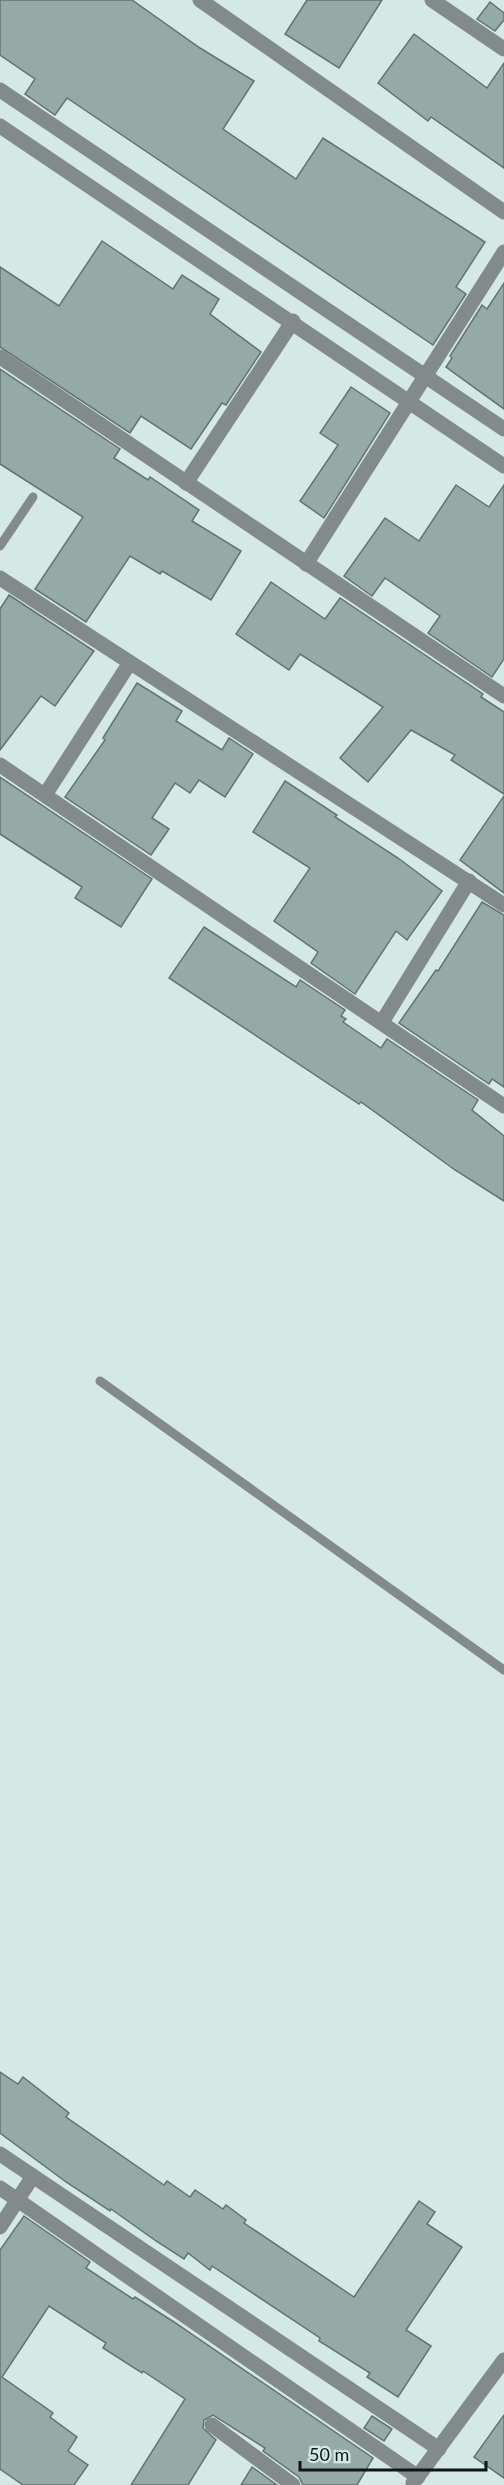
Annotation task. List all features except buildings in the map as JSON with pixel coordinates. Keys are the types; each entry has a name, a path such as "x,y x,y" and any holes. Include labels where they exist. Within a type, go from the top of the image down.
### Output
{"street":[{"path":"200,0 504,212"},
{"path":"432,0 504,49"},
{"path":"0,90 504,429"},
{"path":"0,126 293,321 504,466"},
{"path":"306,564 504,252"},
{"path":"186,483 293,321"},
{"path":"0,357 504,696"},
{"path":"0,578 129,664 504,905"},
{"path":"45,795 129,664"},
{"path":"0,765 504,1106"},
{"path":"382,1022 469,881"},
{"path":"0,2154 439,2449"},
{"path":"0,2227 33,2176"},
{"path":"0,2188 415,2481 504,2360"},
{"path":"212,2425 293,2485"}],"lane":[{"path":"0,546 33,497"},
{"path":"100,1381 504,1670"}]}
